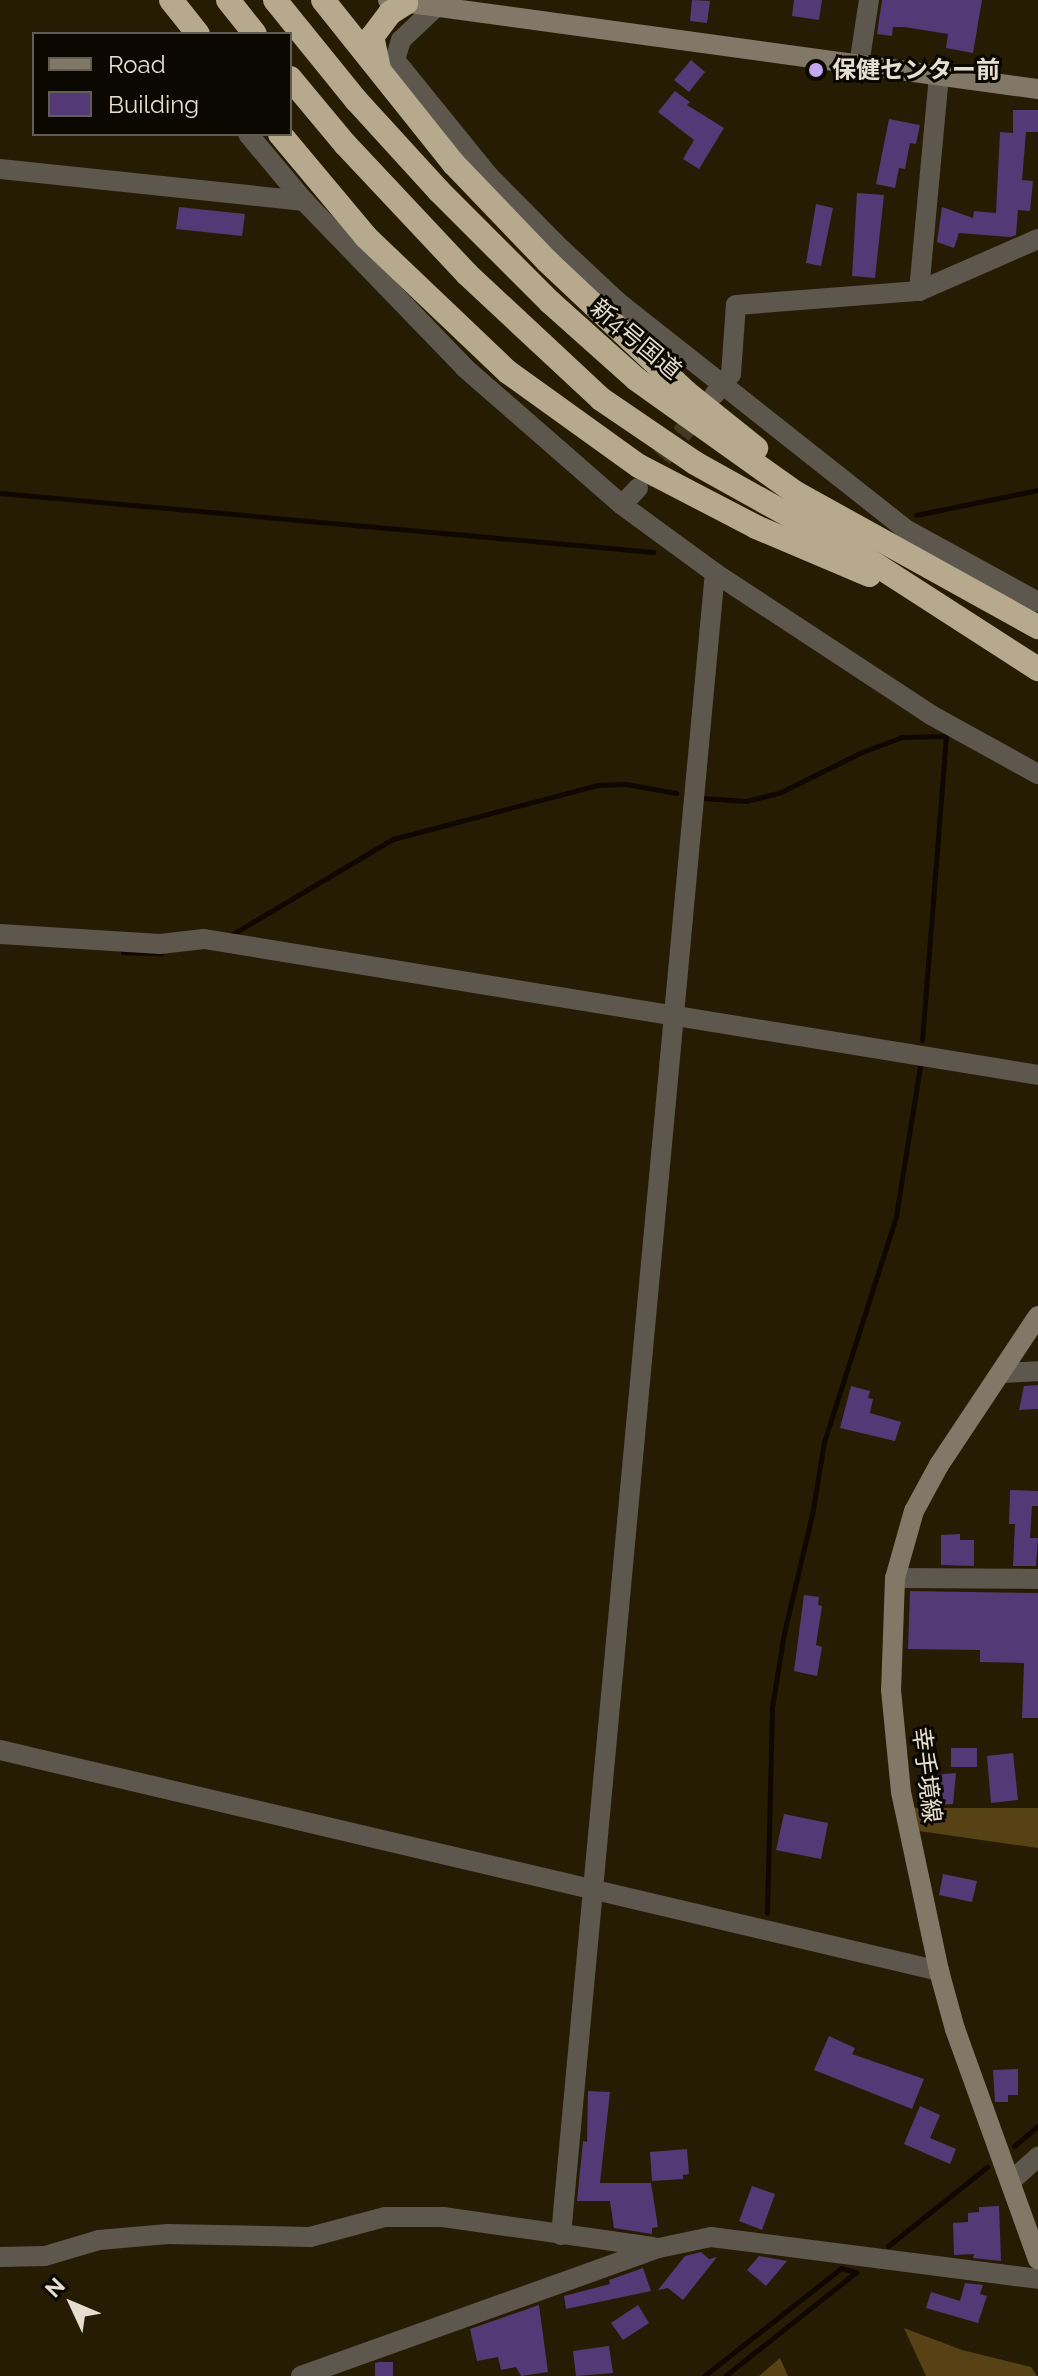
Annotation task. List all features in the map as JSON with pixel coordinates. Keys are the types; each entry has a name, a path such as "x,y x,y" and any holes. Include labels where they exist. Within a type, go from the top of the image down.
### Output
{"highway":[{"path":"171,0 196,32"},
{"path":"228,0 253,32"},
{"name":"新4号国道","path":"275,0 356,100 495,249 636,379 761,470 1038,627"},
{"path":"323,0 454,164 620,332 747,442 836,500 884,541"},
{"path":"380,73 372,37 397,1"},
{"path":"292,80 467,274 601,399 695,463 827,536 1038,669"},
{"path":"282,136 366,237 508,372 627,457 756,527 937,605"}],"main road":[{"path":"397,1 1038,89"},
{"name":"幸手境線","path":"1038,1316 939,1465 914,1511 895,1578 891,1690 901,1792 939,1971 955,2029 1038,2259"}],"street":[{"path":"859,65 869,0"},
{"path":"436,7 401,40 395,60 489,176 556,244 717,391 907,530 1038,602"},
{"path":"919,291 939,75"},
{"path":"250,136 304,201 465,368 622,505 715,573 931,715 1038,774"},
{"path":"0,169 304,201"},
{"path":"717,391 731,374 736,305 919,291 1038,239"},
{"path":"622,505 638,488"},
{"path":"561,2235 715,573"},
{"path":"0,934 160,944 204,939 1038,1075"},
{"path":"1002,1373 1038,1371"},
{"path":"895,1578 1038,1579"},
{"path":"0,1750 939,1971"},
{"path":"1010,2182 1038,2157"},
{"path":"0,2257 45,2256 99,2240 168,2234 310,2237 385,2217 443,2217 659,2248"},
{"path":"301,2376 659,2248 711,2237 1038,2279"}],"shaded area":[{"path":"914,1808 1038,1808 1038,1848 919,1831"},
{"path":"904,2328 962,2350 1031,2367 1037,2376 926,2376"},
{"path":"780,2358 788,2376 759,2376"}],"building":[{"path":"692,0 710,1 707,23 690,21"},
{"path":"794,0 822,0 819,20 792,16"},
{"path":"882,0 982,0 973,53 946,48 948,34 893,27 892,36 877,34"},
{"path":"691,60 705,72 689,92 674,80"},
{"path":"675,91 690,102 687,105 724,128 699,169 683,159 694,140 658,112"},
{"path":"1013,110 1038,110 1038,132 1026,132 1022,180 1033,181 1030,211 1018,210 1016,235 1010,237 959,233 954,248 937,242 942,207 973,218 974,211 996,213 1000,132 1013,133"},
{"path":"889,119 920,125 916,144 910,143 905,169 899,168 895,188 876,184"},
{"path":"857,193 884,195 875,278 852,276"},
{"path":"816,204 833,208 821,266 806,263"},
{"path":"179,207 245,214 242,236 176,229"},
{"path":"1038,1385 1038,1409 1019,1410 1024,1386"},
{"path":"851,1386 870,1391 868,1398 873,1399 870,1413 901,1422 895,1441 840,1428"},
{"path":"1010,1490 1038,1491 1038,1506 1032,1506 1030,1538 1038,1538 1036,1566 1013,1566 1015,1524 1009,1524"},
{"path":"960,1534 960,1540 974,1540 974,1566 941,1565 941,1535"},
{"path":"910,1591 1038,1593 1038,1718 1022,1718 1024,1663 980,1662 980,1650 908,1649"},
{"path":"804,1595 819,1597 818,1605 822,1606 816,1645 822,1647 817,1676 794,1671"},
{"path":"951,1748 977,1748 977,1767 951,1767"},
{"path":"1013,1753 1018,1800 991,1803 987,1756"},
{"path":"956,1773 953,1804 931,1805 931,1775"},
{"path":"784,1814 828,1823 821,1859 776,1850"},
{"path":"943,1874 977,1881 972,1902 939,1895"},
{"path":"829,2036 855,2048 852,2054 924,2079 912,2109 814,2070"},
{"path":"1018,2069 1018,2095 1008,2095 1008,2102 995,2102 993,2070"},
{"path":"588,2091 610,2092 600,2183 651,2183 658,2227 652,2228 652,2234 614,2228 610,2201 577,2201 583,2141 587,2142"},
{"path":"920,2106 940,2115 930,2138 956,2149 950,2164 904,2144"},
{"path":"687,2149 689,2174 683,2175 683,2179 652,2181 650,2152"},
{"path":"752,2186 775,2194 762,2230 739,2221"},
{"path":"999,2206 1001,2261 973,2258 974,2254 954,2255 953,2223 968,2222 968,2213 979,2212 979,2207"},
{"path":"701,2252 709,2259 717,2257 683,2300 668,2288 658,2290 685,2256"},
{"path":"759,2256 787,2261 766,2286 747,2270"},
{"path":"643,2268 651,2291 566,2309 564,2296 610,2284 609,2280"},
{"path":"965,2283 983,2285 980,2294 987,2296 978,2323 926,2308 931,2292 960,2301"},
{"path":"539,2305 548,2372 521,2376 516,2367 501,2370 498,2357 477,2361 470,2329"},
{"path":"638,2305 649,2323 623,2340 611,2323"},
{"path":"609,2346 613,2373 576,2376 573,2351"},
{"path":"393,2362 393,2376 375,2376 375,2363"}],"waterway":[{"path":"916,515 1038,490"},
{"path":"0,493 653,552"},
{"path":"703,798 746,801 781,792 862,752 902,737 946,736 922,1040"},
{"path":"231,935 393,839 598,785 626,784 676,793"},
{"path":"123,952 161,953"},
{"path":"767,1913 772,1707 784,1633 812,1515 824,1442 896,1216 920,1066"},
{"path":"1014,2146 1038,2126"},
{"path":"888,2246 987,2167"},
{"path":"704,2376 841,2268 856,2272"},
{"path":"725,2376 856,2272"}],"tunnel":[{"path":"643,481 701,410"}],"place":[{"name":"保健センター前","path":"816,70"}]}
